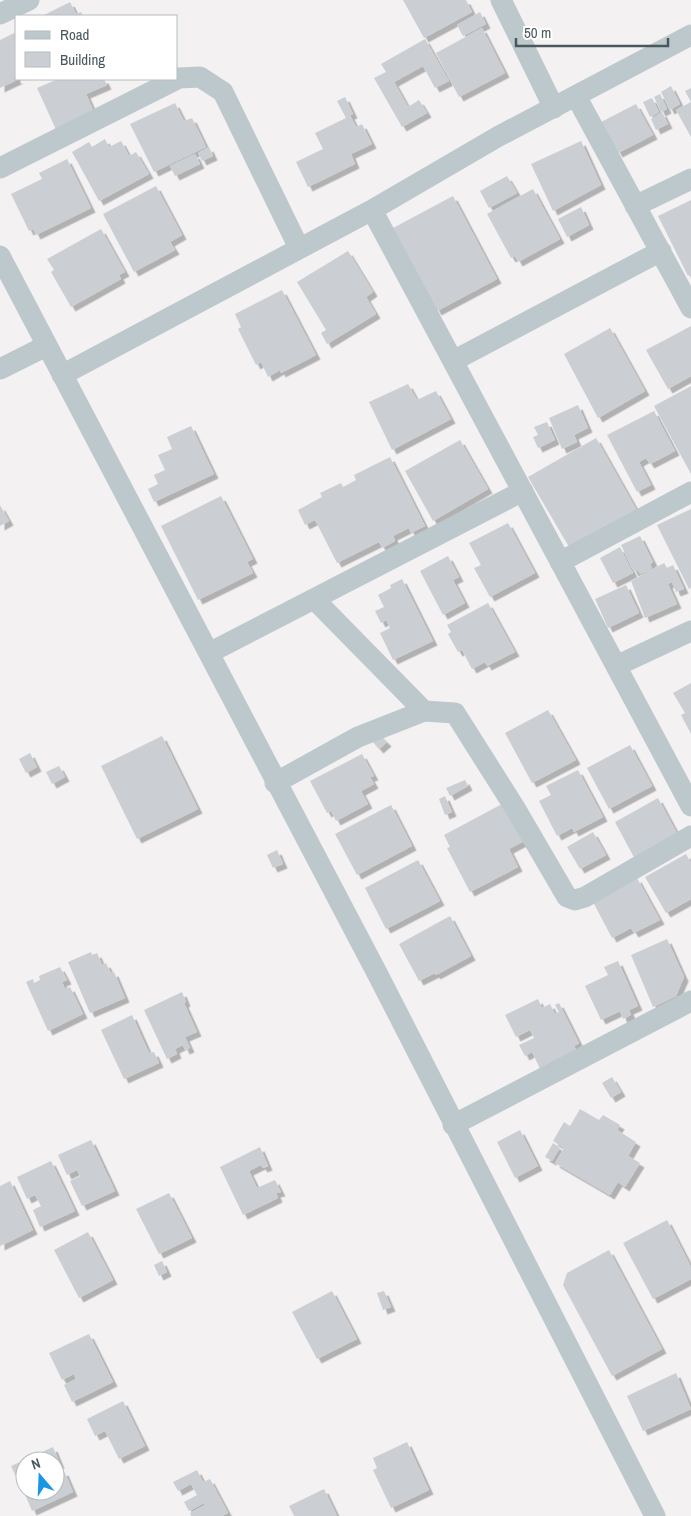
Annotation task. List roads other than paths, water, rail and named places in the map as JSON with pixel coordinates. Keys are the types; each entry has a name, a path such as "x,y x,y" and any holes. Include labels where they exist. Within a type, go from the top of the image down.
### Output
{"street":[{"path":"0,14 29,0"},
{"path":"501,0 554,108"},
{"path":"62,376 372,210 554,108 691,35"},
{"path":"178,78 200,77 223,92 298,248"},
{"path":"0,168 174,80"},
{"path":"576,96 691,308"},
{"path":"635,206 691,180"},
{"path":"372,210 691,806"},
{"path":"453,361 661,250"},
{"path":"0,256 376,973 655,1516"},
{"path":"0,368 46,346"},
{"path":"209,653 523,491"},
{"path":"560,562 691,492"},
{"path":"314,599 424,711"},
{"path":"616,666 691,631"},
{"path":"275,782 358,737 424,711 454,713 515,808 567,897 575,900 584,896 691,836"},
{"path":"453,1125 691,1001"}]}
